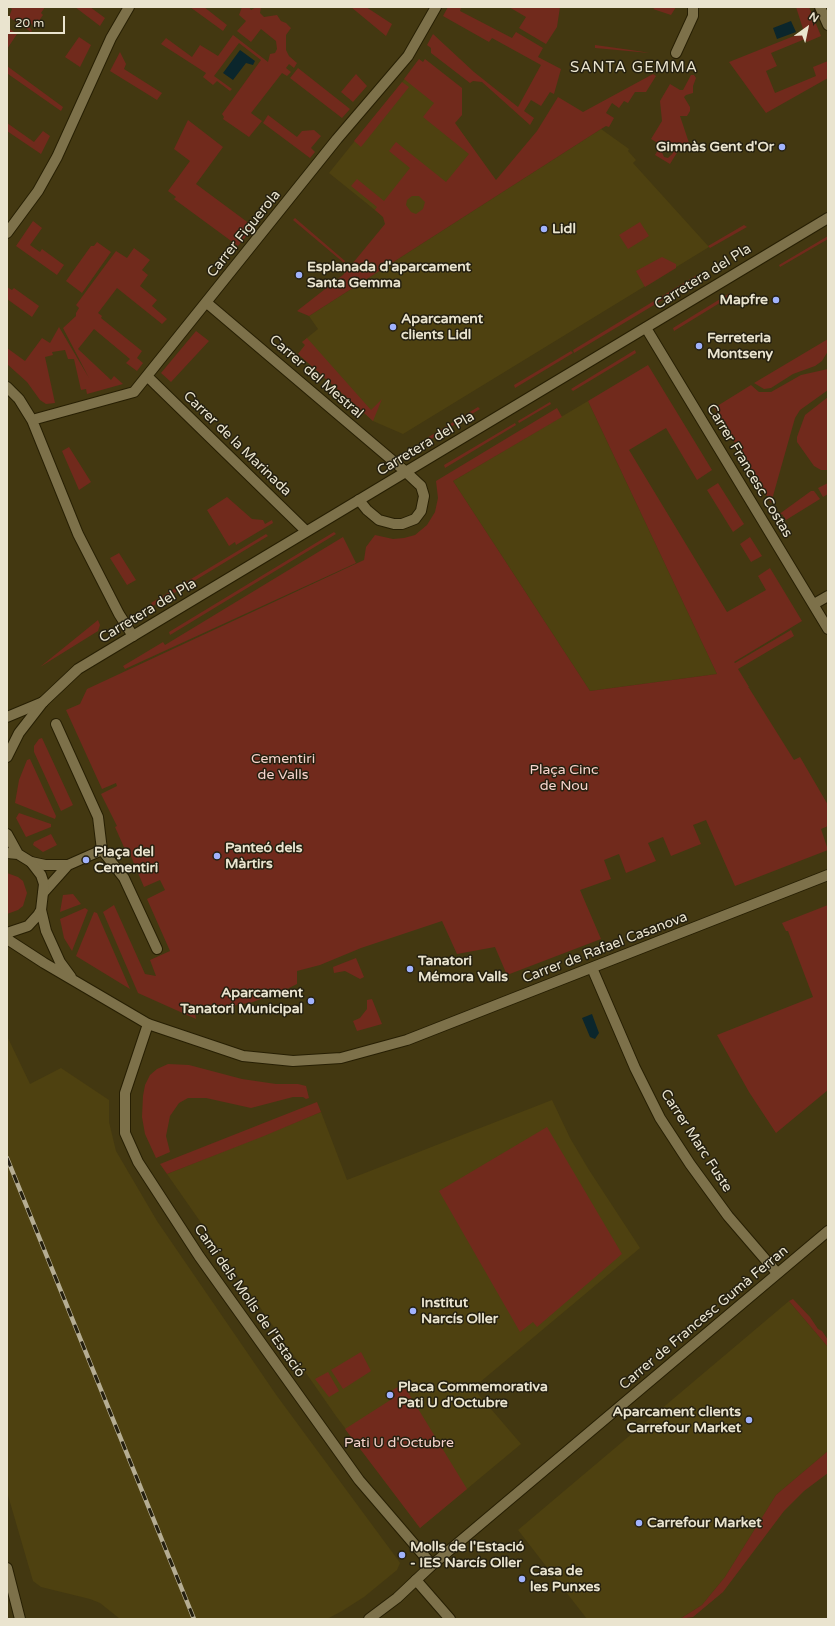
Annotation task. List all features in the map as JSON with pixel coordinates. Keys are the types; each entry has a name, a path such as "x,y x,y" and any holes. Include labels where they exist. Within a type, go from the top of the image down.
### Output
{"street":[{"path":"7,233 38,191 56,157 111,38 129,7"},
{"name":"Carrer Figuerola","path":"32,420 134,392 148,377 337,139 408,56 436,7"},
{"path":"676,53 693,16 693,7"},
{"path":"820,7 828,25"},
{"name":"Carretera del Pla","path":"7,758 19,733 43,702 78,669 828,218"},
{"name":"Carrer del Mestral","path":"207,303 406,472 421,486 424,496 421,511 415,519 402,524 394,524 379,520 367,510 359,500"},
{"name":"Carrer Francesc Costas","path":"646,328 828,629"},
{"name":"Carrer de la Marinada","path":"148,377 306,531"},
{"path":"7,387 18,399 32,420 78,534 119,614 133,636"},
{"path":"814,604 828,596"},
{"name":"Carretera del Pla","path":"7,717 43,702"},
{"path":"56,724 98,817 102,850 124,878 157,949"},
{"path":"7,834 18,854"},
{"path":"7,853 18,854 31,862 45,865 68,865 102,850"},
{"path":"31,862 41,875 44,884 41,910 46,931 60,962 74,981"},
{"path":"43,893 68,865"},
{"name":"Carrer de Rafael Casanova","path":"7,939 74,981 148,1024 243,1056 293,1061 341,1058 407,1040 828,875"},
{"path":"7,933 28,926 41,910"},
{"name":"Carrer Marc Fuste","path":"592,968 635,1068 660,1118 690,1164 728,1216 777,1273"},
{"name":"Camí dels Molls de l'Estació","path":"148,1024 125,1093 125,1134 138,1162 199,1256 359,1480 432,1565"},
{"name":"Carrer de Francesc Gumà Ferran","path":"369,1619 397,1598 432,1565 828,1231"},
{"path":"7,1568 20,1619"},
{"path":"416,1580 450,1619"}],"shaded area":[{"path":"415,66 493,177 406,235 329,173"},
{"path":"601,129 629,149 628,151 636,160 633,163 709,247 403,434 373,421 298,354 305,345 302,342 318,329 309,316"},
{"path":"588,401 717,674 590,691 453,481"},
{"path":"7,1036 30,1084 61,1068 109,1100 109,1122 116,1151 157,1221 277,1396 400,1563 397,1570 364,1597 342,1611 327,1619 120,1619 100,1603 90,1599 41,1587 33,1581 7,1492"},
{"name":"Institut Narcís Oller","path":"552,1100 570,1138 589,1170 640,1248 473,1388 521,1444 420,1528 336,1416 167,1174 321,1112 347,1180"},
{"path":"789,1301 828,1347 828,1451 776,1495 725,1577 702,1605 680,1619 587,1619 518,1530"}],"green space":[{"path":"9,7 45,7 41,13 43,15 34,28 31,23 28,25 32,31 31,32 9,17 12,9"},
{"path":"75,7 90,7 105,18 100,26"},
{"path":"190,7 204,7 227,25 223,31"},
{"path":"242,7 249,7 251,10 256,7 261,7 260,13 264,17 277,15 281,21 286,23 291,28 286,35 286,50 289,56 297,63 294,68 289,64 286,68 291,72 287,76 282,73 251,113 262,121 249,137 223,119 224,117 222,114 261,60 239,43 214,76 232,89 230,91 217,81 213,85 203,77 206,73 161,44 166,38 192,57 200,45 218,56 233,35 268,62 270,54 275,53 277,49 276,41 261,29 251,42 237,31 246,21 239,15"},
{"path":"351,7 366,7 392,24 386,36"},
{"path":"448,7 460,7 460,11 512,38 516,32 543,48 538,57 561,69 554,94 550,92 541,106 531,100 524,111 534,118 530,125 482,82 473,81 470,83 431,53 431,48 427,45 433,34 474,72 518,107 541,65 492,38 489,42 443,16"},
{"path":"509,7 560,7 557,27 546,44 519,28 526,17"},
{"path":"656,7 676,7 671,15 653,9"},
{"path":"796,7 809,7 821,36 807,42 805,39 771,53 777,66 766,71 775,93 816,76 813,67 828,61 828,78 766,113 729,62 804,32"},
{"path":"7,27 17,34 7,49"},
{"path":"79,37 91,45 80,67 65,57"},
{"path":"595,45 631,50 650,53 595,48"},
{"path":"120,52 126,64 124,69 162,93 157,100 110,71"},
{"path":"419,59 423,62 425,59 462,88 462,115 455,123 496,180 537,131 558,97 583,112 653,74 656,76 646,92 635,92 628,103 624,101 619,108 612,103 606,113 614,118 609,127 606,126 601,129 309,316 297,311 343,275 385,224 383,217 375,210 377,207 351,186 357,179 384,201 410,168 389,151 396,142 446,182 469,154 423,117 434,103 404,79","holes":["412,196 419,196 425,202 423,209 416,214 411,212 406,205 407,200"]},
{"path":"7,66 63,107 61,111 8,74 7,75"},
{"path":"298,68 350,109 342,118 290,78"},
{"path":"356,74 367,86 353,102 341,92"},
{"path":"691,75 694,75 696,78 693,86 693,93 684,97 690,107 690,111 687,116 680,116 690,146 687,149 678,151 670,164 655,155 661,145 651,139 662,121 660,101 670,84 680,90 683,90","holes":["667,146 671,147 673,153 668,158 664,157 661,150"]},
{"path":"402,82 409,87 361,147 354,141"},
{"path":"268,115 297,137 302,131 314,130 321,136 311,148 315,152 310,158 263,123"},
{"path":"188,120 223,147 196,184 254,227 238,246 174,199 176,197 168,191 190,161 174,149"},
{"path":"7,123 34,142 43,131 50,136 41,154 7,131"},
{"path":"295,218 345,261 344,263 293,220"},
{"path":"33,221 42,228 30,245 40,252 42,249 64,265 57,275 16,246"},
{"path":"640,222 649,236 628,249 619,235"},
{"path":"744,225 747,227 710,248 708,246"},
{"path":"828,236 828,239 780,267 779,265"},
{"path":"97,242 111,252 82,293 66,281 91,246 94,246"},
{"path":"134,248 150,260 142,270 148,275 140,286 157,300 152,306 167,319 162,324 117,288 98,313 102,316 101,318 142,351 137,358 143,363 137,371 126,363 130,359 94,329 78,349 111,380 114,376 123,384 87,394 86,389 81,390 74,359 68,359 65,350 52,352 53,355 45,357 55,403 46,404 40,400 27,382 7,364 7,348 25,361 42,338 50,343 59,327 89,378 63,328 76,316 79,308 76,305 116,251 127,258"},
{"path":"662,257 676,264 676,268 645,287 636,271"},
{"path":"697,275 699,278 574,353 573,350"},
{"path":"7,287 12,290 14,288 39,306 32,317 7,299"},
{"path":"730,293 731,296 674,331 673,328"},
{"path":"196,331 209,341 171,382 161,373"},
{"path":"307,338 371,410 382,399 373,421 298,354 305,345 302,342"},
{"path":"828,339 828,351 822,361 815,366 793,374 771,388 764,389 754,383"},
{"path":"635,350 636,353 573,391 571,389"},
{"path":"571,351 573,353 515,388 514,385"},
{"path":"648,365 712,470 697,480 666,428 629,450 727,612 766,590 758,576 770,568 802,621 734,662 735,663 791,630 794,636 738,669 749,687 748,688 794,760 800,757 828,805 828,826 821,829 828,850 735,886 706,820 693,825 701,844 671,856 663,837 648,843 656,861 626,873 619,854 604,860 611,879 580,890 601,939 507,975 495,947 457,954 442,921 361,948 320,965 297,971 297,984 287,989 253,1002 195,1013 196,1019 138,993 103,912 114,905 145,974 156,976 150,960 170,951 147,899 165,890 160,880 144,887 130,854 127,854 115,827 117,826 101,794 117,786 116,783 102,789 66,710 80,704 87,689 364,560 366,547 375,535 393,539 415,535 427,525 435,512 438,498 436,481 557,408 562,417 453,481 590,691 717,674 588,401"},
{"path":"828,369 828,390 800,410 795,418 771,503 714,408 751,385 759,392 771,392 801,375"},
{"path":"828,397 828,470 821,470 814,466 797,442 797,437 805,415"},
{"path":"550,402 551,404 519,423 518,421"},
{"path":"478,407 480,409 428,441 427,438"},
{"path":"515,423 516,425 445,468 444,465"},
{"path":"69,447 91,482 79,490 62,451"},
{"path":"718,483 744,524 733,532 707,490"},
{"path":"828,483 828,494 823,497 818,488"},
{"path":"811,491 814,491 820,499 786,520 782,514 779,516 778,515"},
{"path":"227,497 252,519 263,520 265,524 272,520 273,523 236,545 235,542 229,546 207,510"},
{"path":"334,532 336,534 170,635 169,632"},
{"path":"266,534 268,536 153,606 151,603"},
{"path":"343,537 356,563 125,669 123,666 163,642 165,645"},
{"path":"750,537 762,556 751,562 740,544"},
{"path":"119,553 136,580 127,585 110,558"},
{"path":"98,620 100,625 98,631 40,667"},
{"path":"42,738 73,805 61,811 34,752 34,746 39,739"},
{"path":"30,759 56,816 55,819 15,803 19,780 27,760"},
{"path":"19,813 51,824 51,827 26,837 16,818"},
{"path":"51,834 57,845 43,852 33,845 34,842"},
{"path":"7,873 18,877 23,881 27,893 23,906 18,910 7,914"},
{"path":"73,894 81,904 60,912 63,895"},
{"path":"828,905 828,1090 776,1133 749,1092 717,1035 813,997 788,931 786,931 782,923"},
{"path":"85,908 88,910 72,951 64,938 60,919"},
{"path":"94,912 97,913 130,989 76,956"},
{"path":"356,958 364,977 360,979 345,971 334,973 333,967"},
{"path":"372,999 382,1024 357,1031 353,1021 360,1018 367,1009 367,1000"},
{"path":"168,1064 189,1065 242,1079 276,1084 298,1084 306,1086 309,1098 293,1097 251,1108 206,1098 188,1098 179,1103 170,1116 166,1136 170,1152 156,1158 145,1134 142,1117 143,1096 145,1085 150,1075 157,1069"},
{"path":"317,1102 321,1112 264,1136 167,1174 160,1164"},
{"path":"547,1127 622,1254 537,1327 533,1322 520,1332 439,1191"},
{"path":"793,1299 810,1317 818,1329 822,1331 828,1340 828,1347 789,1301"},
{"path":"361,1352 371,1371 343,1389 331,1370"},
{"path":"328,1372 339,1391 329,1397 315,1379"},
{"name":"Pati U d'Octubre","path":"403,1384 467,1489 420,1528 345,1429 392,1399 389,1392"},
{"path":"828,1451 828,1473 804,1491 784,1511 723,1592 693,1617 680,1619 702,1605 725,1577 776,1495"}],"water":[{"path":"791,21 796,32 777,39 773,28"},
{"path":"240,50 255,61 253,65 246,63 233,80 223,73"},
{"path":"592,1014 599,1033 595,1039 590,1037 582,1018"}],"railway":[{"path":"7,1158 194,1619"}],"place":[{"name":"Gimnàs Gent d'Or","path":"782,147"},
{"name":"Lidl","path":"544,229"},
{"name":"Esplanada d'aparcament Santa Gemma","path":"299,275"},
{"name":"Mapfre","path":"776,300"},
{"name":"Aparcament clients Lidl","path":"393,327"},
{"name":"Ferreteria Montseny","path":"699,346"},
{"name":"Panteó dels Màrtirs","path":"217,856"},
{"name":"Plaça del Cementiri","path":"86,860"},
{"name":"Tanatori Mémora Valls","path":"410,969"},
{"name":"Aparcament Tanatori Municipal","path":"311,1001"},
{"name":"Institut Narcís Oller","path":"413,1311"},
{"name":"Placa Commemorativa Pati U d'Octubre","path":"390,1395"},
{"name":"Aparcament clients Carrefour Market","path":"749,1420"},
{"name":"Carrefour Market","path":"639,1523"},
{"name":"Molls de l'Estació - IES Narcís Oller","path":"402,1555"},
{"name":"Casa de les Punxes","path":"522,1579"}],"district":[{"name":"SANTA GEMMA","path":"634,68"}],"park label":[{"name":"Cementiri de Valls","path":"283,768"},
{"name":"Plaça Cinc de Nou","path":"564,778"}]}
